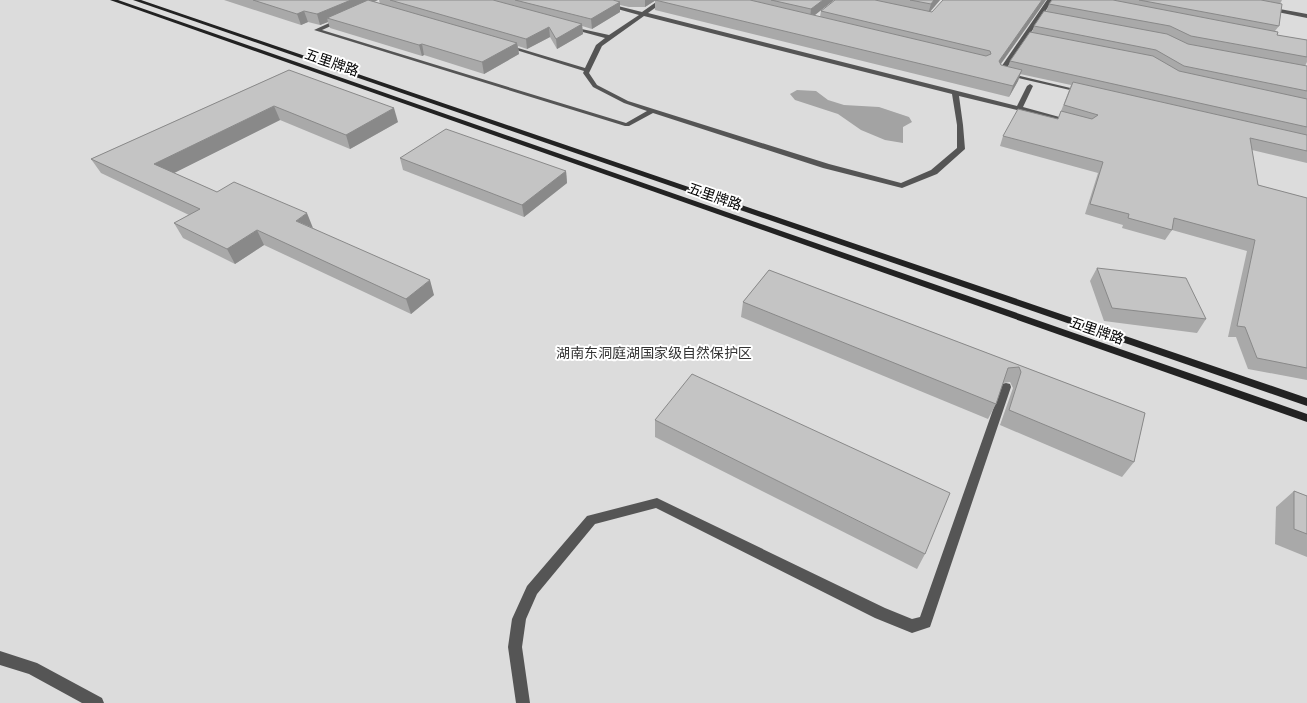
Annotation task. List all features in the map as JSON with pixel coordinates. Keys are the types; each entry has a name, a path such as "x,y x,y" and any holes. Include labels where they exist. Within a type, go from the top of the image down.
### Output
{"main road":[{"name":"五里牌路","path":"113,0 1307,418"},
{"name":"五里牌路","path":"136,0 1307,402"}],"street":[{"path":"588,0 1080,123"},
{"path":"663,0 599,45 586,73 595,86 626,102 652,111 826,166 902,186 934,172 961,149 960,125 955,93"},
{"path":"1050,0 1000,73 1086,93"},
{"path":"1261,8 1307,16"},
{"path":"1039,16 1049,18"},
{"path":"344,19 318,30 626,125 652,111"},
{"path":"561,25 609,37"},
{"path":"1025,37 1034,39"},
{"path":"503,45 588,70"},
{"path":"1020,109 1030,86"},
{"path":"523,703 515,648 520,619 532,590 590,520 657,503 880,613 912,626 925,622 1006,386"},
{"path":"0,658 32,668 96,703"}],"green space":[{"name":"湖南东洞庭湖国家级自然保护区","path":"0,0 1307,0 1307,703 0,703"}],"shaded area":[{"path":"797,90 816,91 828,100 844,105 879,107 909,117 912,122 903,127 903,143 885,140 861,130 838,114 795,100 790,94"}],"building":[{"path":"253,0 351,0 317,14 304,11 297,14"},
{"path":"368,0 517,43 482,62 327,18"},
{"path":"390,0 493,0 582,24 556,39 549,27 526,39"},
{"path":"515,0 613,0 620,2 591,19"},
{"path":"655,0 750,0 986,56 991,54 990,51 821,11 835,0 875,0 932,12 943,0 1042,0 999,61 1001,65 1022,70 1013,86"},
{"path":"771,0 823,0 811,9"},
{"path":"910,0 934,0 931,4"},
{"path":"1052,0 1113,0 1278,32 1277,35 1307,40 1307,57 1191,36 1170,26 1049,4"},
{"path":"1139,0 1261,0 1282,4 1279,26"},
{"path":"1044,11 1167,34 1188,44 1307,66 1307,91 1184,66 1156,50 1034,26"},
{"path":"1030,32 1153,56 1179,71 1307,99 1307,127 1010,61"},
{"path":"289,70 394,108 346,135 274,106 154,164 217,192 234,182 307,213 296,221 430,280 406,299 257,230 227,249 174,223 200,209 91,159"},
{"path":"1073,82 1307,135 1307,151 1250,138 1258,185 1307,198 1307,368 1257,358 1245,327 1237,326 1255,240 1174,218 1172,230 1128,218 1129,214 1090,204 1103,162 1003,136 1018,109 1058,119 1061,111 1092,119 1098,115 1064,105"},
{"path":"446,129 566,171 522,205 400,158"},
{"path":"1097,268 1186,278 1206,319 1112,308"},
{"path":"769,270 1145,413 1134,462 1009,410 1021,372 1019,367 1008,368 996,404 743,302"},
{"path":"692,374 950,493 925,554 655,420"},
{"path":"1294,491 1307,496 1307,534 1294,529"}]}
